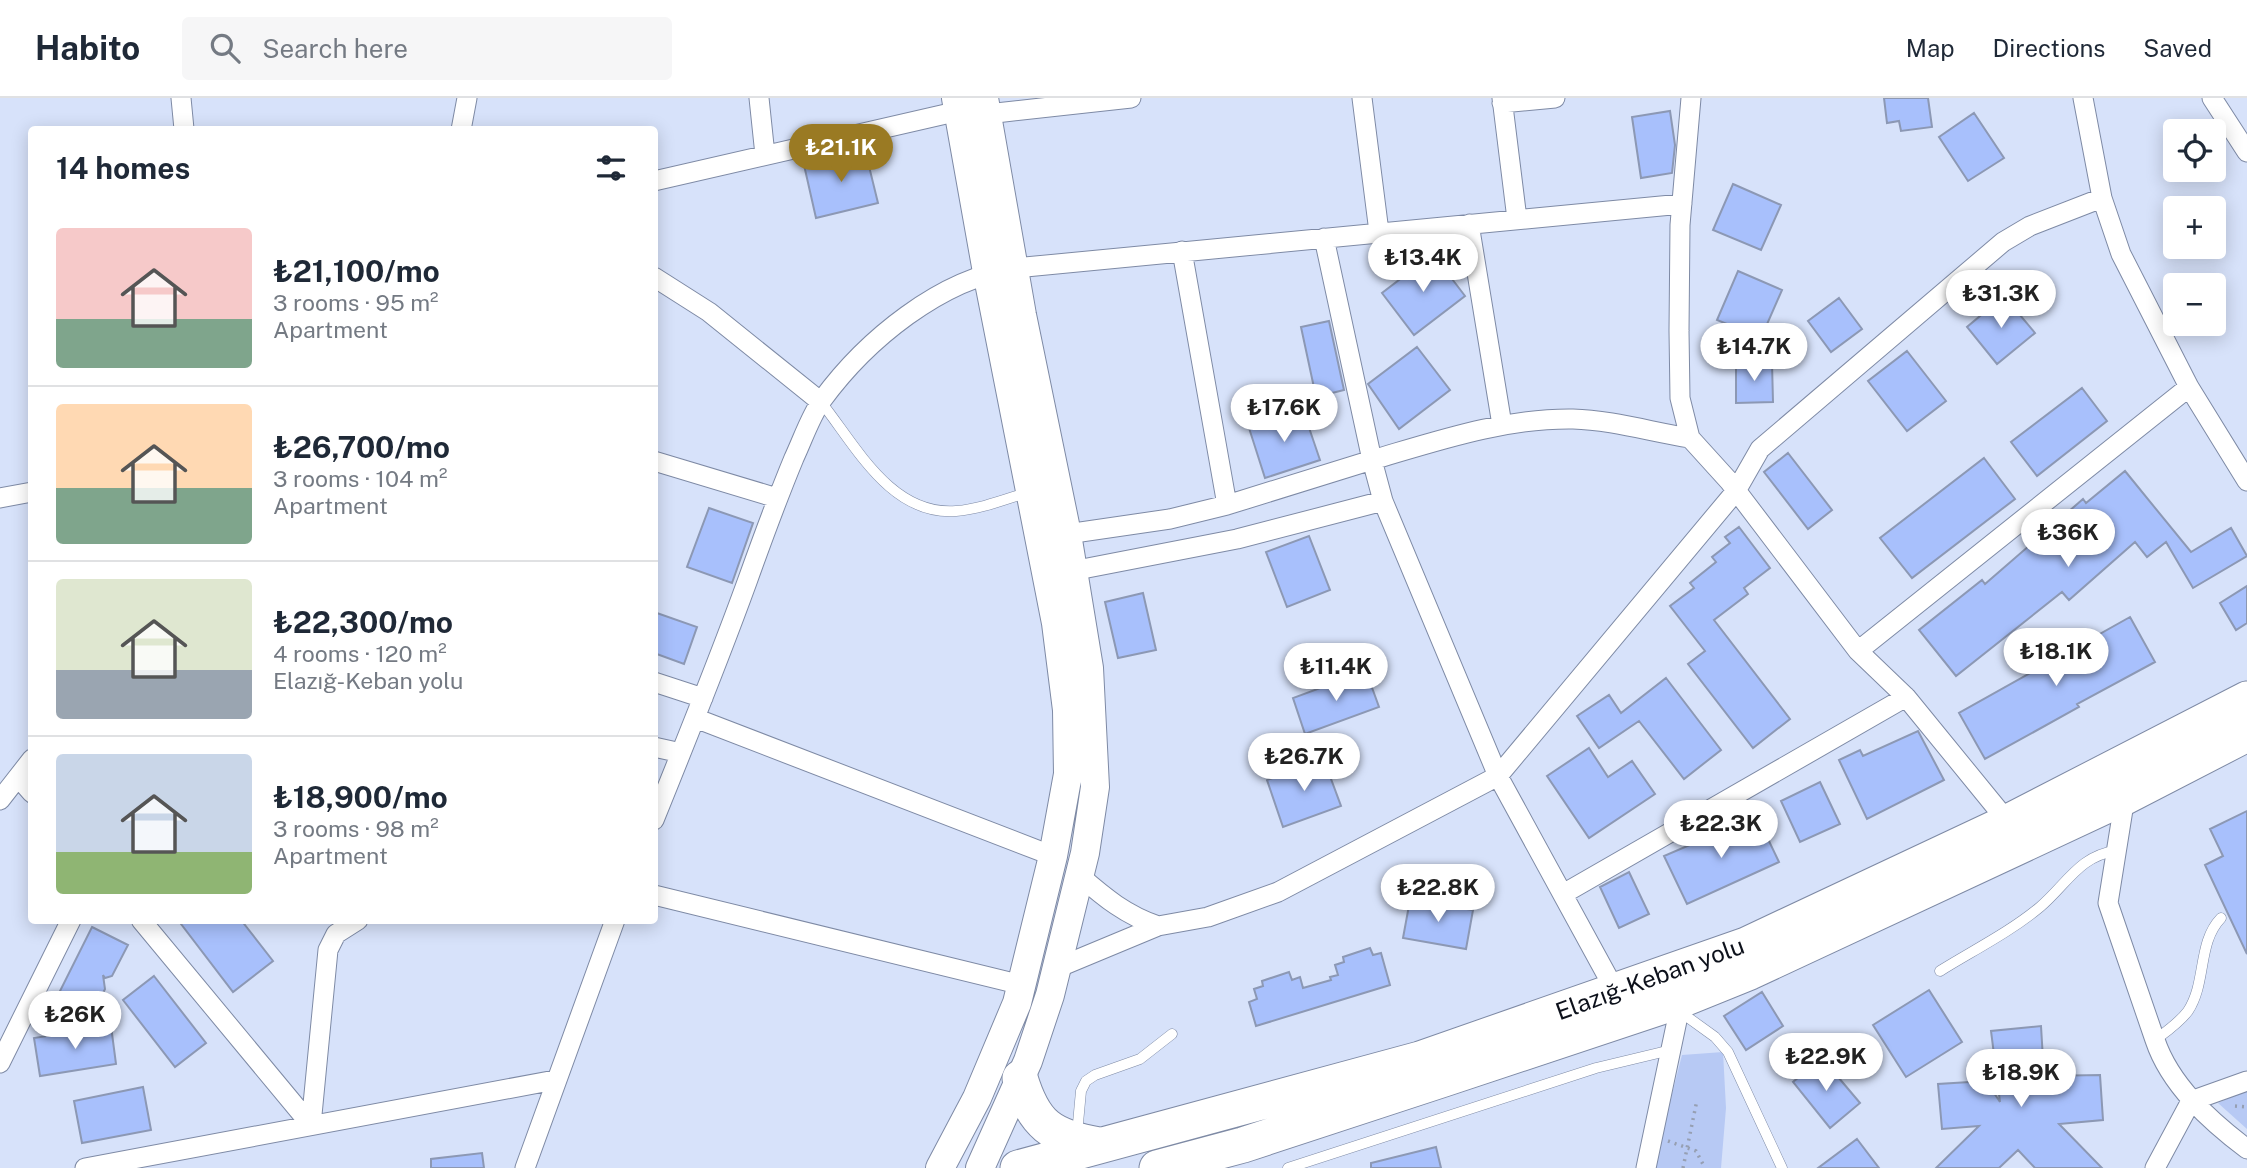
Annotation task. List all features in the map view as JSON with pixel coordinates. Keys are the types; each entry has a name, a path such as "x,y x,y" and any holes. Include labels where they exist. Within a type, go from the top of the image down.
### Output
{"highway":[{"name":"Elazığ-Keban yolu","path":"1018,1168 1089,1143 1420,1059 1746,945 2008,822 2247,699"},
{"name":"Elazığ-Keban yolu","path":"1157,1168 1255,1140 1677,1007 2125,797 2247,734"},
{"path":"1020,1078 1029,1107 1037,1118 1059,1135 1089,1143"}],"main road":[{"path":"940,1168 1007,1032 1022,985 1053,856 1068,774 1067,721 1056,623 987,272 958,104"},
{"path":"980,1168 1020,1078 1057,968 1080,876 1095,787 1088,668 1067,534 985,106"}],"street":[{"path":"181,98 184,126"},
{"path":"462,126 467,98"},
{"path":"759,98 765,155"},
{"path":"985,106 1131,98"},
{"path":"1362,98 1379,232"},
{"path":"1517,219 1502,100 1555,98"},
{"path":"1691,98 1682,204 1680,384 1690,438 1737,491 1858,651 1906,697 2008,822"},
{"path":"2083,98 2102,198 2121,254 2189,387 2247,481"},
{"path":"2212,98 2247,152"},
{"path":"658,180 958,104"},
{"path":"1057,968 1158,926 1209,917 1278,892 1498,776 1737,491 1760,449 1970,268 2030,226 2102,198"},
{"path":"658,810 703,698 777,498 821,402 850,366 927,304 987,272 1015,268 1682,204"},
{"path":"1469,224 1502,425"},
{"path":"1324,238 1383,501 1498,776 1616,992"},
{"path":"1182,251 1227,505"},
{"path":"658,280 709,312 821,402"},
{"path":"1858,651 2189,387"},
{"path":"1067,534 1170,519 1227,505 1372,460 1502,425 1576,419 1690,438"},
{"path":"658,462 777,498"},
{"path":"0,498 28,493"},
{"path":"1072,571 1237,539 1383,501"},
{"path":"658,683 703,698"},
{"path":"1563,894 1906,697"},
{"path":"695,718 1053,856"},
{"path":"658,748 681,753"},
{"path":"0,800 28,764"},
{"path":"18,777 28,788"},
{"path":"2125,797 2108,903 2154,1040 2159,1053 2191,1101 2247,1149"},
{"path":"1080,876 1122,911 1158,926"},
{"path":"658,896 1022,985"},
{"path":"0,1063 69,924"},
{"path":"144,924 310,1125"},
{"path":"310,1125 328,950 336,934 351,924"},
{"path":"525,1168 614,924"},
{"path":"1646,1168 1671,1050 1677,1007"},
{"path":"85,1168 555,1080"},
{"path":"2155,1168 2191,1101 2247,1082"}],"lane":[{"path":"821,402 885,483 917,506 939,511 961,511 1030,492"},
{"path":"1940,971 2039,908 2082,864 2104,852 2116,851"},
{"path":"2154,1040 2178,1023 2188,1010 2199,986 2207,940 2221,918"},
{"path":"1677,1007 1715,1037 1728,1052 1782,1168"},
{"path":"1089,1143 1081,1091 1086,1081 1095,1075 1140,1059 1172,1034"},
{"path":"1287,1168 1596,1068 1671,1050"}],"path":[{"path":"1684,1168 1697,1100"},
{"path":"1654,1136 1702,1156 1705,1168"}],"shaded area":[{"path":"1723,1052 1726,1108 1721,1168 1653,1168 1682,1055"},
{"path":"2247,1090 2247,1129 2218,1103"}],"building":[{"path":"1884,98 1928,98 1932,127 1901,131 1899,121 1887,123"},
{"path":"1670,111 1675,145 1672,173 1641,178 1632,117"},
{"path":"1974,113 2004,158 1968,181 1939,137"},
{"path":"865,150 878,203 816,218 804,165"},
{"path":"1733,184 1781,205 1761,250 1713,230"},
{"path":"1433,254 1465,296 1414,335 1382,293"},
{"path":"1738,271 1782,290 1761,338 1717,320"},
{"path":"2004,296 2035,333 1997,364 1967,327"},
{"path":"1839,298 1862,329 1831,352 1808,321"},
{"path":"1329,321 1344,390 1316,397 1301,327"},
{"path":"1417,347 1450,390 1399,429 1368,384"},
{"path":"1907,351 1946,401 1907,431 1868,381"},
{"path":"1736,363 1772,363 1773,402 1736,403"},
{"path":"2082,388 2107,421 2037,476 2011,442"},
{"path":"1303,410 1320,460 1265,478 1249,428"},
{"path":"1788,453 1832,510 1808,529 1764,472"},
{"path":"1984,458 2015,499 1912,578 1880,538"},
{"path":"2125,471 2191,552 2231,528 2247,556 2193,588 2166,542 2147,557 2135,542 2069,600 2062,592 1956,676 1919,630 1982,580 1985,584 2083,499 2086,503"},
{"path":"709,508 753,523 732,583 687,567"},
{"path":"1739,527 1770,568 1744,588 1748,594 1714,620 1790,719 1753,748 1688,664 1705,651 1670,606 1694,588 1690,583 1716,562 1712,557 1730,543 1725,537"},
{"path":"1309,536 1330,590 1287,607 1266,552"},
{"path":"2247,586 2247,623 2236,630 2220,603"},
{"path":"1143,593 1156,650 1118,658 1105,602"},
{"path":"658,613 697,627 684,664 658,654"},
{"path":"2130,617 2155,662 2077,704 2079,707 1985,759 1959,713"},
{"path":"1366,671 1379,707 1305,734 1293,698"},
{"path":"1666,678 1721,750 1684,779 1639,721 1599,748 1577,716 1609,695 1621,713"},
{"path":"1918,731 1944,780 1867,819 1839,760 1860,750 1863,756"},
{"path":"1589,748 1608,777 1632,761 1655,794 1589,838 1547,776"},
{"path":"1324,760 1341,806 1283,827 1267,780"},
{"path":"1820,782 1840,824 1800,842 1781,801"},
{"path":"2247,811 2247,954 2205,865 2223,856 2210,829"},
{"path":"1757,816 1779,862 1687,904 1664,856"},
{"path":"1629,872 1649,914 1619,928 1600,887"},
{"path":"1410,900 1473,910 1466,949 1403,938"},
{"path":"181,924 244,924 273,961 233,992"},
{"path":"92,927 128,945 112,976 105,978 103,975 105,989 92,1015 57,997"},
{"path":"1370,948 1373,955 1381,953 1390,985 1256,1026 1249,1002 1257,999 1254,989 1263,986 1262,981 1289,972 1292,980 1300,977 1303,988 1331,980 1330,977 1338,975 1335,965 1344,962 1343,957"},
{"path":"154,976 206,1043 175,1067 123,1000"},
{"path":"1929,990 1962,1042 1906,1077 1873,1025"},
{"path":"1762,992 1783,1026 1746,1050 1724,1016"},
{"path":"111,1026 116,1064 40,1076 34,1038"},
{"path":"2041,1026 2044,1076 2100,1075 2103,1120 2059,1124 2102,1168 2035,1168 2018,1150 1999,1168 1936,1168 1979,1126 1942,1129 1938,1084 1986,1081 2000,1102 1991,1031"},
{"path":"1822,1058 1860,1103 1830,1128 1793,1082"},
{"path":"143,1087 151,1130 82,1143 74,1101"},
{"path":"1857,1139 1879,1168 1818,1168"},
{"path":"1436,1147 1441,1168 1371,1168 1371,1163"},
{"path":"482,1153 484,1168 431,1168 431,1159"}]}
